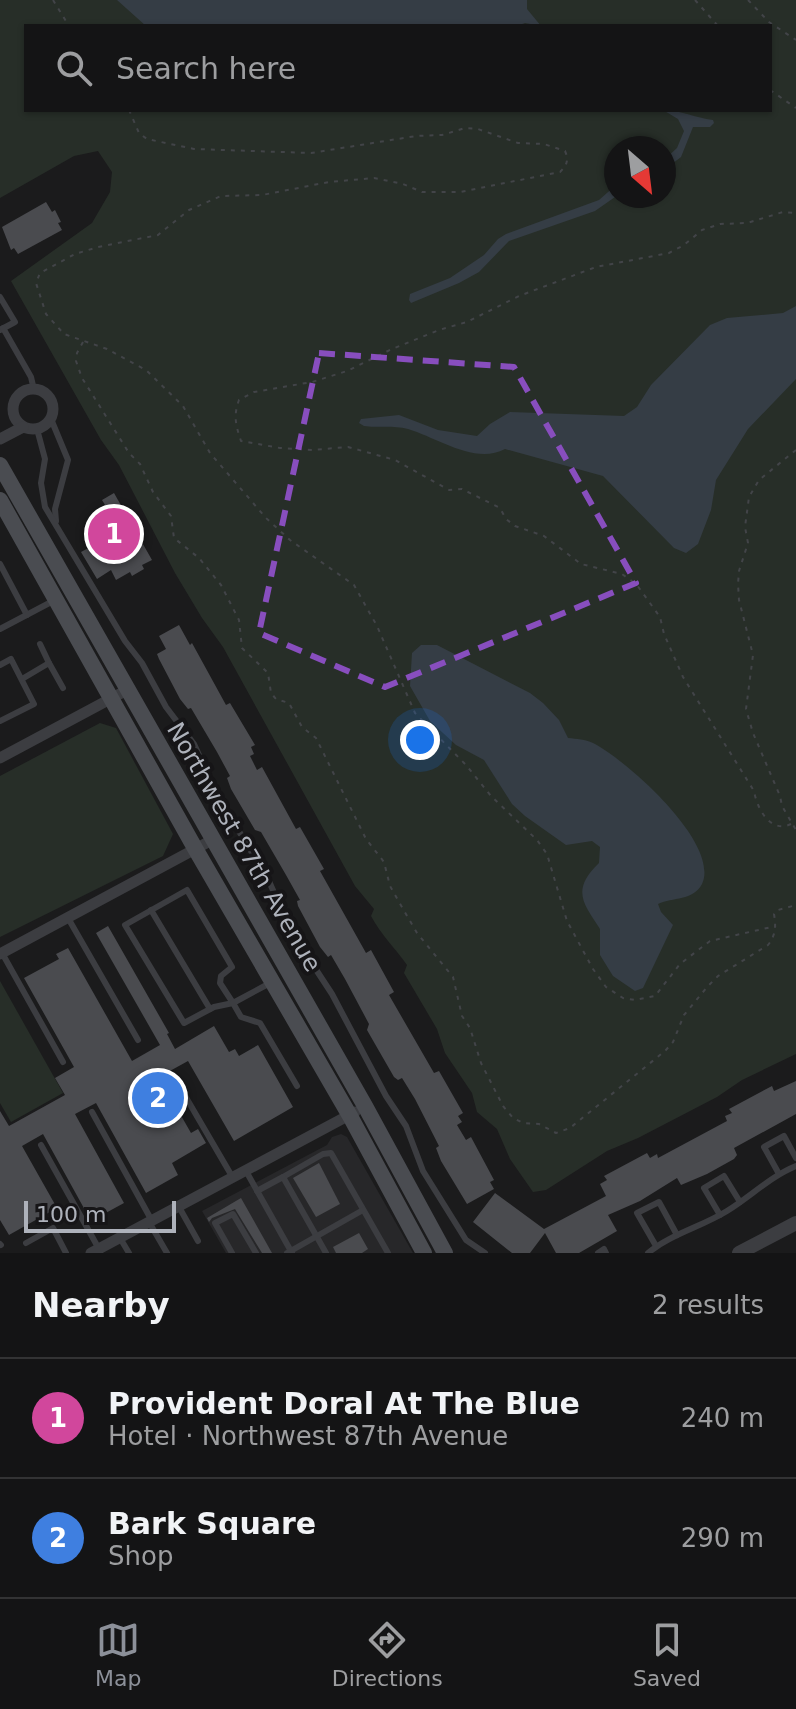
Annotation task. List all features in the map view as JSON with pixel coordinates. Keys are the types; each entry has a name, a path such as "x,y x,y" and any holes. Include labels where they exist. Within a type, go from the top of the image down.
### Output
{"main road":[{"name":"Northwest 87th Avenue","path":"0,465 365,1106 445,1253"},
{"name":"Northwest 87th Avenue","path":"0,500 110,699 350,1116 424,1253"}],"street":[{"path":"0,417 13,409 22,393 34,390 51,400 51,419 37,429 23,427 0,439"},
{"path":"13,409 23,427"},
{"path":"0,758 127,690"},
{"path":"1,953 212,840"},
{"path":"95,1251 365,1106"},
{"path":"746,1251 796,1223"}],"lane":[{"path":"0,297 15,322 2,329 31,377 34,390"},
{"path":"51,419 68,460 57,496 56,524"},
{"path":"37,429 45,459 42,494 45,507 166,707 194,744 218,797 268,879 292,933 332,994 379,1083 406,1126 423,1171 466,1240 485,1253"},
{"path":"42,494 57,496"},
{"path":"0,564 27,615"},
{"path":"0,629 55,600"},
{"path":"40,644 63,688"},
{"path":"0,665 11,659 34,704 0,721"},
{"path":"22,679 49,663"},
{"path":"272,982 233,1003 210,1009 184,1023 125,925 187,890 232,967 221,976 220,983 233,1003 241,1017 260,1023 297,1086"},
{"path":"151,910 210,1009"},
{"path":"68,918 138,1040"},
{"path":"1,953 63,1062"},
{"path":"177,1082 233,1178"},
{"path":"92,1112 167,1253"},
{"path":"779,1174 764,1147 784,1136 796,1158"},
{"path":"41,1145 95,1251"},
{"path":"257,1191 323,1154 331,1153 388,1253"},
{"path":"648,1253 656,1246 720,1215 779,1174 796,1166"},
{"path":"246,1171 290,1252 363,1210"},
{"path":"720,1215 704,1188 724,1176 740,1202"},
{"path":"283,1177 326,1253"},
{"path":"656,1246 637,1213 659,1202 677,1235"},
{"path":"179,1207 198,1241"},
{"path":"232,1253 215,1223 233,1214 256,1253"},
{"path":"26,1243 53,1228 66,1253"},
{"path":"120,1238 129,1253"},
{"path":"598,1253 604,1249 606,1253"}],"path":[{"path":"53,0 68,24"},
{"path":"695,0 716,24"},
{"path":"748,0 769,22 796,40"},
{"path":"772,91 796,108"},
{"path":"130,112 139,133 147,139 194,149 257,149 298,154 478,129 518,143 557,147 565,151 568,158 560,172 460,192 422,192 388,179 356,179 262,195 221,196 201,203 158,235 87,250 40,273 36,283 46,314 64,334 127,358 165,386 183,406 216,461 266,518 290,540 354,585 377,626 415,713 547,854 571,930 606,987 623,998 635,1000 655,996 680,964 710,941 776,926"},
{"path":"791,824 784,827 775,825 757,807 754,791 683,677 660,617 637,585 622,574 581,564 544,536 515,526 506,519 500,508 462,489 449,490 395,460 348,447 312,450 241,441 235,425 235,411 239,400 254,392 312,382 347,371 392,349 467,322 519,296 596,267 669,253 702,230 720,224 747,223 783,212 796,213"},
{"path":"84,341 76,361 82,378 171,516 174,538 199,558 221,585 239,620 242,648 268,673 271,693 276,699 289,703 302,727 316,738 366,839 384,862 390,886 399,902 417,933 453,977 462,1016 470,1028 481,1063 495,1093 513,1118 523,1123 539,1124 556,1133 570,1128 665,1051 696,999 718,976 768,945 776,926 774,914 796,905"},
{"path":"796,450 759,480 749,497 745,527 748,543 738,584 753,655 746,709 753,733 796,830"}],"highlighted area":[{"path":"319,353 514,367 636,583 385,687 259,633"}],"shaded area":[{"path":"0,0 796,0 796,1054 638,1138 607,1151 546,1190 533,1192 510,1159 497,1129 477,1112 472,1093 445,1053 437,1029 404,973 407,965 375,923 371,916 374,909 355,886 223,647 175,573 119,465 101,440 11,281 92,223 110,192 112,172 98,151 74,156 0,198"},
{"path":"117,0 527,0 527,9 539,24 525,23 144,24"},
{"path":"666,112 679,112 713,120 714,123 710,127 693,127 681,157 676,161 676,149 684,131 678,119"},
{"path":"604,196 604,205 595,211 509,241 479,272 459,283 411,303 409,300 410,294 450,278 484,255 506,234"},
{"path":"796,306 796,379 748,429 716,480 711,510 698,544 686,553 674,548 603,476 505,449 481,454 469,452 408,429 359,423 361,419 399,415 438,430 477,436 510,412 624,416 637,407 651,385 710,325 727,318 783,313"},
{"path":"421,645 437,645 530,693 559,720 568,738 590,742 608,752 647,784 684,826 697,847 704,867 702,884 688,896 658,904 673,925 643,988 635,991 613,976 600,955 600,929 585,904 583,889 585,881 599,863 600,847 592,841 566,845 525,816 512,804 484,760 456,745 430,721 410,686 412,653"},
{"path":"100,723 116,728 173,834 163,856 0,937 0,776"},
{"path":"0,981 63,1093 11,1122 0,1103"},
{"path":"341,1134 347,1137 413,1253 226,1253 202,1211 327,1145 332,1137"}],"building":[{"path":"46,202 52,212 55,210 62,230 18,254 14,248 11,250 2,227"},
{"path":"114,493 152,560 132,576 130,572 116,580 111,570 97,579 81,552 96,544 85,525 101,516 99,512 107,508 102,500"},
{"path":"179,625 226,705 230,703 255,745 251,747 254,754 250,756 257,770 262,767 296,829 300,827 324,869 320,871 366,953 371,950 394,992 389,995 434,1073 439,1071 463,1113 458,1116 462,1122 457,1125 466,1140 471,1137 494,1180 490,1182 494,1189 467,1204 441,1161 436,1148 439,1146 415,1099 402,1078 398,1080 394,1077 367,1030 369,1024 345,979 331,955 328,957 320,947 298,906 297,901 300,900 261,832 255,830 231,789 227,778 230,776 217,752 191,708 188,709 180,699 159,659 157,654 166,649 159,636"},
{"path":"108,926 175,1049 214,1026 229,1052 235,1049 239,1056 258,1045 293,1107 234,1141 188,1061 159,1077 191,1133 198,1129 206,1143 172,1163 178,1175 146,1193 96,1103 75,1114 124,1203 91,1221 43,1134 22,1146 57,1208 9,1235 0,1220 0,1111 9,1126 65,1095 55,1078 74,1067 24,978 59,959 56,954 68,948 132,1061 160,1045 96,933"},
{"path":"796,1081 796,1114 734,1148 737,1155 734,1159 707,1174 681,1185 677,1178 640,1201 608,1215 617,1231 579,1253 556,1253 545,1233 530,1253 512,1253 473,1222 495,1193 544,1229 606,1196 600,1184 607,1180 604,1176 647,1153 650,1158 657,1154 658,1158 727,1121 725,1116 732,1113 729,1109 772,1086 774,1091"},
{"path":"319,1163 340,1204 316,1217 293,1178"},
{"path":"241,1198 272,1253 262,1253 235,1209 209,1222 207,1218"},
{"path":"359,1233 368,1249 362,1253 336,1253 333,1247"}],"place":[{"name":"Provident Doral At The Blue","path":"114,534"},
{"name":"Bark Square","path":"158,1098"}]}
